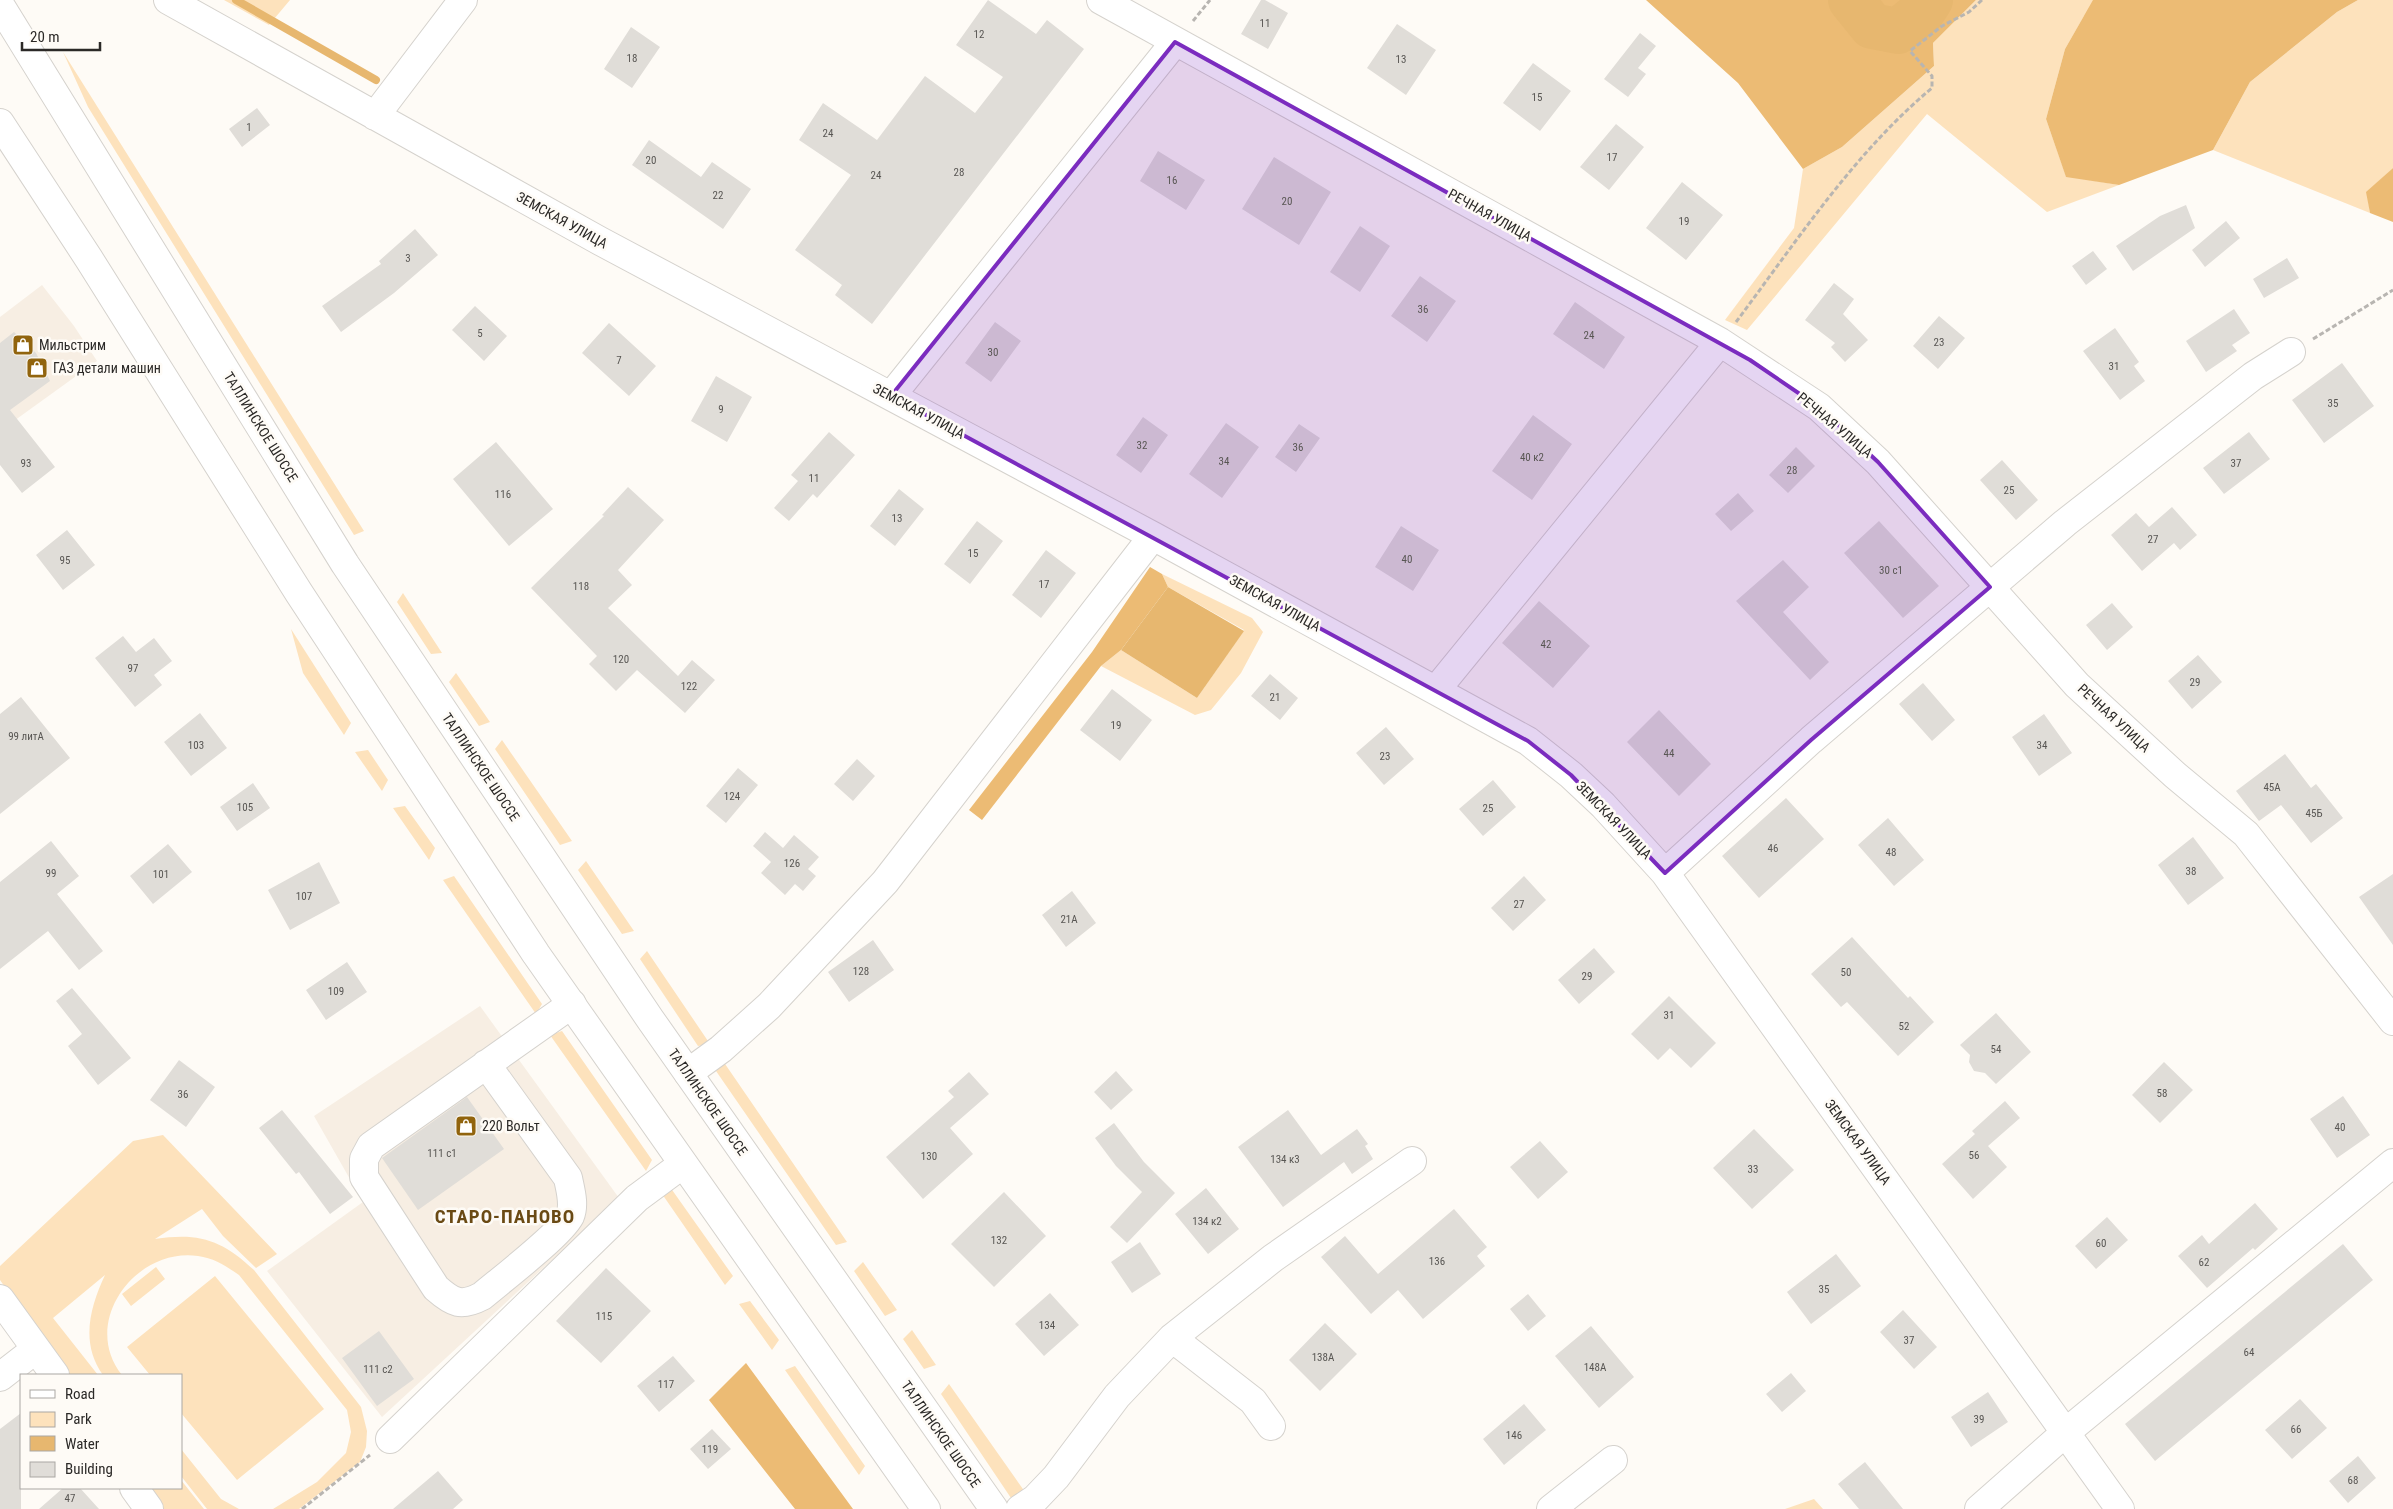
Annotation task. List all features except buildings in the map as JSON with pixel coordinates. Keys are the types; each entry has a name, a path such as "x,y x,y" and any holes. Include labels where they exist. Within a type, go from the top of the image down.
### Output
{"street":[{"name":"ЗЕМСКАЯ УЛИЦА","path":"168,0 600,241 1153,536 1436,690 1528,742 1571,775 1603,806 1665,873 2120,1509"},
{"path":"375,116 463,0"},
{"name":"РЕЧНАЯ УЛИЦА","path":"1101,0 1720,342 1819,407 1878,462 2078,685 2175,775 2246,834 2393,1021"},
{"name":"ТАЛЛИНСКОЕ ШОССЕ","path":"0,4 345,564 688,1073 994,1509"},
{"path":"891,396 1175,42"},
{"path":"0,123 89,259 299,593 536,954 926,1509"},
{"path":"1436,690 1720,342"},
{"path":"1665,873 1811,740 1990,587 2137,465 2253,376 2291,352"},
{"path":"688,1073 721,1049 769,1006 885,882 1153,536"},
{"path":"486,1064 568,1178 572,1196 570,1215 558,1230 482,1296 468,1303 451,1301 436,1288 364,1177 364,1159 371,1146 486,1064 572,1004"},
{"path":"1020,1509 1035,1499 1049,1484 1116,1396 1172,1338 1273,1258 1412,1161"},
{"path":"390,1439 637,1198 684,1164"},
{"path":"1979,1509 2066,1433 2393,1164"},
{"path":"0,1299 54,1374"},
{"path":"1172,1338 1253,1401 1271,1426"},
{"path":"0,1377 36,1349"},
{"path":"1551,1509 1613,1460"},
{"path":"135,1489 149,1509"}],"path":[{"path":"1720,342 1872,144 1901,114 1932,88 1932,76 1910,51 1942,26 1969,12 1982,0"},
{"path":"2291,352 2393,290"},
{"path":"302,1509 390,1439"}],"highlighted area":[{"path":"1175,42 1750,360 1819,407 1878,462 1990,587 1811,740 1665,873 1571,775 1528,741 891,396"}],"shaded area":[{"path":"1646,0 1976,0 1933,43 1934,66 1842,147 1803,169 1738,83"},
{"path":"2093,0 2358,0 2337,12 2250,82 2213,150 2119,185 2066,177 2046,119 2065,49"},
{"path":"2393,168 2393,222 2370,213 2366,192"},
{"path":"42,285 74,326 97,361 0,431 0,317"},
{"path":"1150,567 1162,574 1168,587 1121,650 1101,666 982,820 969,810 1092,652"},
{"path":"480,1006 619,1198 382,1417 267,1271 363,1202 314,1116"},
{"path":"746,1363 853,1509 795,1509 709,1400"}],"green space":[{"path":"224,0 290,0 269,25"},
{"path":"1976,0 2110,0 2084,16 2065,49 2046,119 2066,176 2119,185 2047,212 1927,114 1747,330 1725,320 1794,228 1803,169 1842,147 1934,66 1933,43"},
{"path":"2358,0 2393,0 2393,168 2367,192 2370,213 2213,150 2250,82 2337,12"},
{"path":"63,52 364,531 354,535 88,107"},
{"path":"1162,574 1252,618 1263,632 1241,673 1211,710 1195,715 1101,666 1121,650 1197,698 1244,630 1168,587"},
{"path":"403,593 442,653 431,654 397,602"},
{"path":"291,629 351,723 344,735 303,673"},
{"path":"456,673 490,722 479,726 449,682"},
{"path":"502,740 572,841 560,845 495,749"},
{"path":"368,750 388,780 382,791 355,752"},
{"path":"405,806 435,848 429,860 393,808"},
{"path":"586,861 634,931 622,934 578,870"},
{"path":"454,876 542,1004 536,1014 443,880"},
{"path":"647,951 710,1044 698,1046 640,959"},
{"path":"562,1031 652,1160 646,1171 550,1035"},
{"path":"723,1061 847,1242 836,1245 716,1071"},
{"path":"163,1135 277,1254 256,1268 223,1236 202,1209 155,1239 171,1237 197,1238 220,1245 242,1260 254,1270 361,1407 367,1431 366,1447 360,1462 299,1509 273,1509 317,1482 346,1453 351,1432 347,1410 239,1275 225,1266 204,1257 175,1256 154,1263 135,1276 121,1293 111,1312 107,1333 111,1355 121,1374 102,1374 96,1363 90,1338 92,1312 105,1275 53,1318 97,1374 65,1374 0,1280 0,1266 133,1141"},
{"path":"670,1187 733,1276 725,1285 660,1191"},
{"path":"863,1262 897,1310 885,1316 854,1271"},
{"path":"156,1267 165,1279 131,1306 122,1294"},
{"path":"215,1276 324,1409 237,1480 182,1414 182,1374 149,1374 127,1347"},
{"path":"750,1301 779,1340 772,1350 739,1304"},
{"path":"912,1330 936,1365 924,1369 903,1339"},
{"path":"795,1366 865,1466 859,1475 785,1370"},
{"path":"949,1384 1025,1492 1011,1498 941,1394"},
{"path":"182,1450 221,1499 239,1509 207,1509 182,1477"},
{"path":"182,1481 204,1509 162,1509 148,1489 182,1489"},
{"path":"1814,1499 1823,1509 1785,1509"}],"water":[{"path":"1168,587 1244,631 1197,698 1121,650"}],"waterway":[{"path":"236,0 376,80"},
{"path":"1851,0 1872,26 1898,31 1922,12 1930,0"}],"place":[{"name":"Мильстрим","path":"23,345"},
{"name":"ГАЗ детали машин","path":"37,368"},
{"name":"220 Вольт","path":"466,1126"}],"district":[{"name":"СТАРО-ПАНОВО","path":"505,1216"}]}
